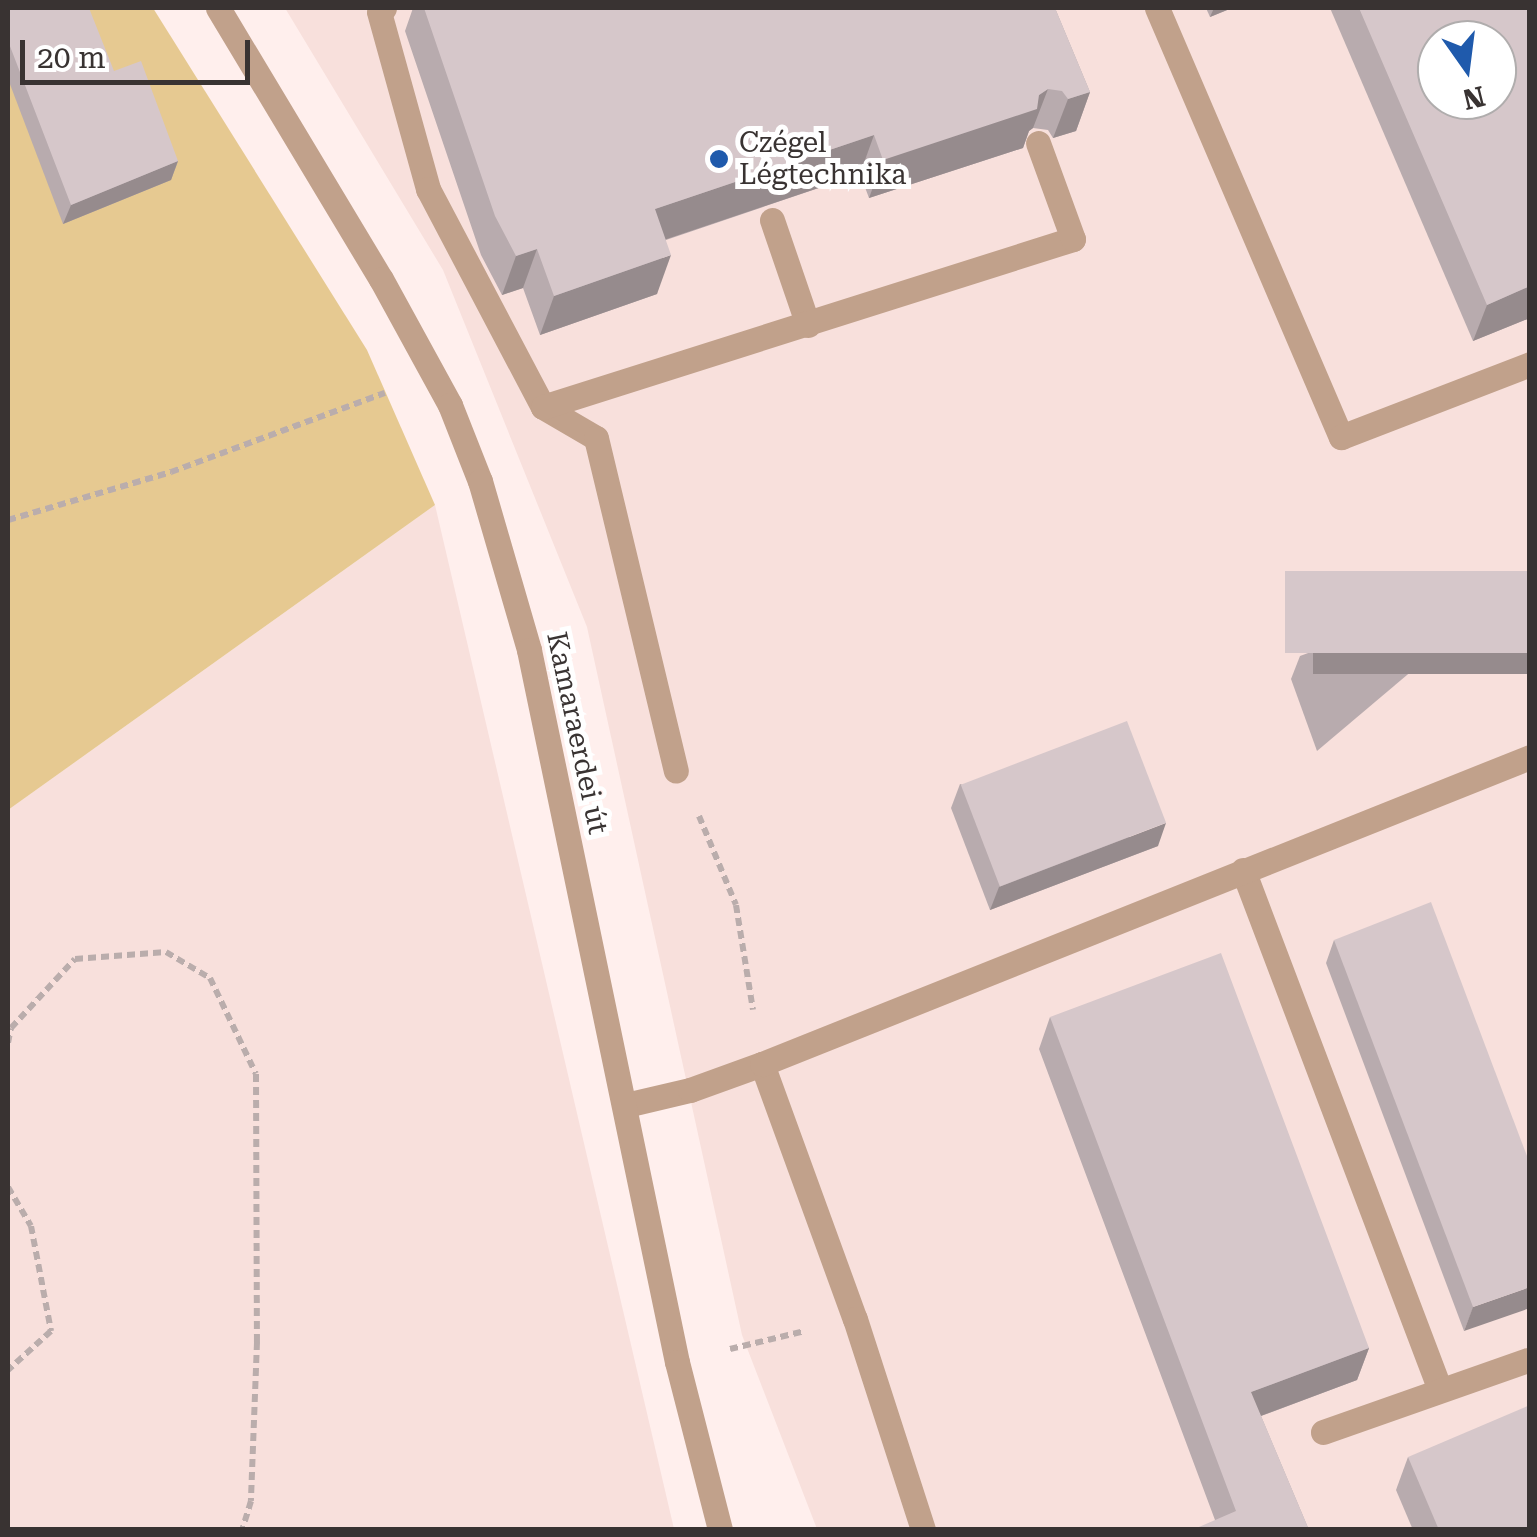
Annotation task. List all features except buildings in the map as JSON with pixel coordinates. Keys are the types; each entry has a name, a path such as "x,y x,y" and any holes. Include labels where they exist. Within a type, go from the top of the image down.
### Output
{"street":[{"name":"Kamaraerdei út","path":"218,8 381,279 433,376 480,480 504,555 550,746 677,1362 720,1530"},
{"path":"384,8 378,12 428,189 543,406 596,438 676,770"},
{"path":"1157,8 1341,437 1530,364"},
{"path":"543,406 1074,239 1038,143"},
{"path":"772,220 808,324"},
{"path":"626,1105 690,1090 762,1064 1530,756"},
{"path":"1242,870 1440,1390"},
{"path":"762,1064 855,1319 923,1530"},
{"path":"1324,1432 1528,1360"}],"path":[{"path":"8,520 171,472 433,376"},
{"path":"676,770 736,905 762,1064"},
{"path":"8,1043 11,1028 75,959 166,952 210,978 256,1074 257,1342 251,1501 242,1530"},
{"path":"8,1187 31,1226 51,1331 8,1370"},
{"path":"677,1362 855,1319"}],"shaded area":[{"path":"8,8 153,8 367,350 435,505 8,810"},
{"path":"285,8 1529,8 1529,1529 817,1529 742,1335 587,627 443,270"},
{"path":"435,505 674,1529 8,1529 8,810"}],"place":[{"name":"Czégel Légtechnika","path":"719,159"}]}
